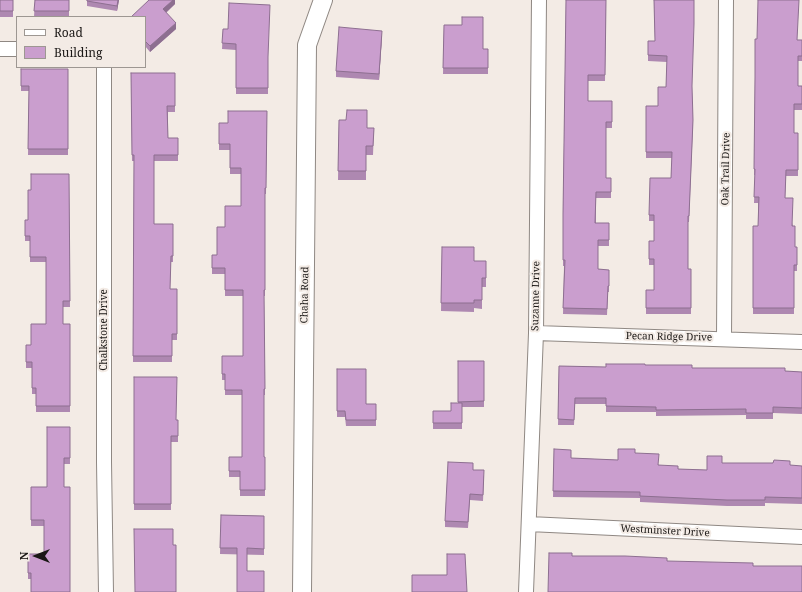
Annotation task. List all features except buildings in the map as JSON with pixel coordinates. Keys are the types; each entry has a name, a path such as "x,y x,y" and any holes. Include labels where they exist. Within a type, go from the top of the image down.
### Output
{"street":[{"name":"Chaha Road","path":"302,592 307,45 323,0"},
{"name":"Suzanne Drive","path":"526,592 536,333 539,0"},
{"name":"Oak Trail Drive","path":"724,338 726,0"},
{"path":"0,49 16,49"},
{"name":"Chalkstone Drive","path":"104,68 104,462 106,592"},
{"name":"Pecan Ridge Drive","path":"536,333 724,338 802,342"},
{"name":"Westminster Drive","path":"529,524 802,537"}]}
